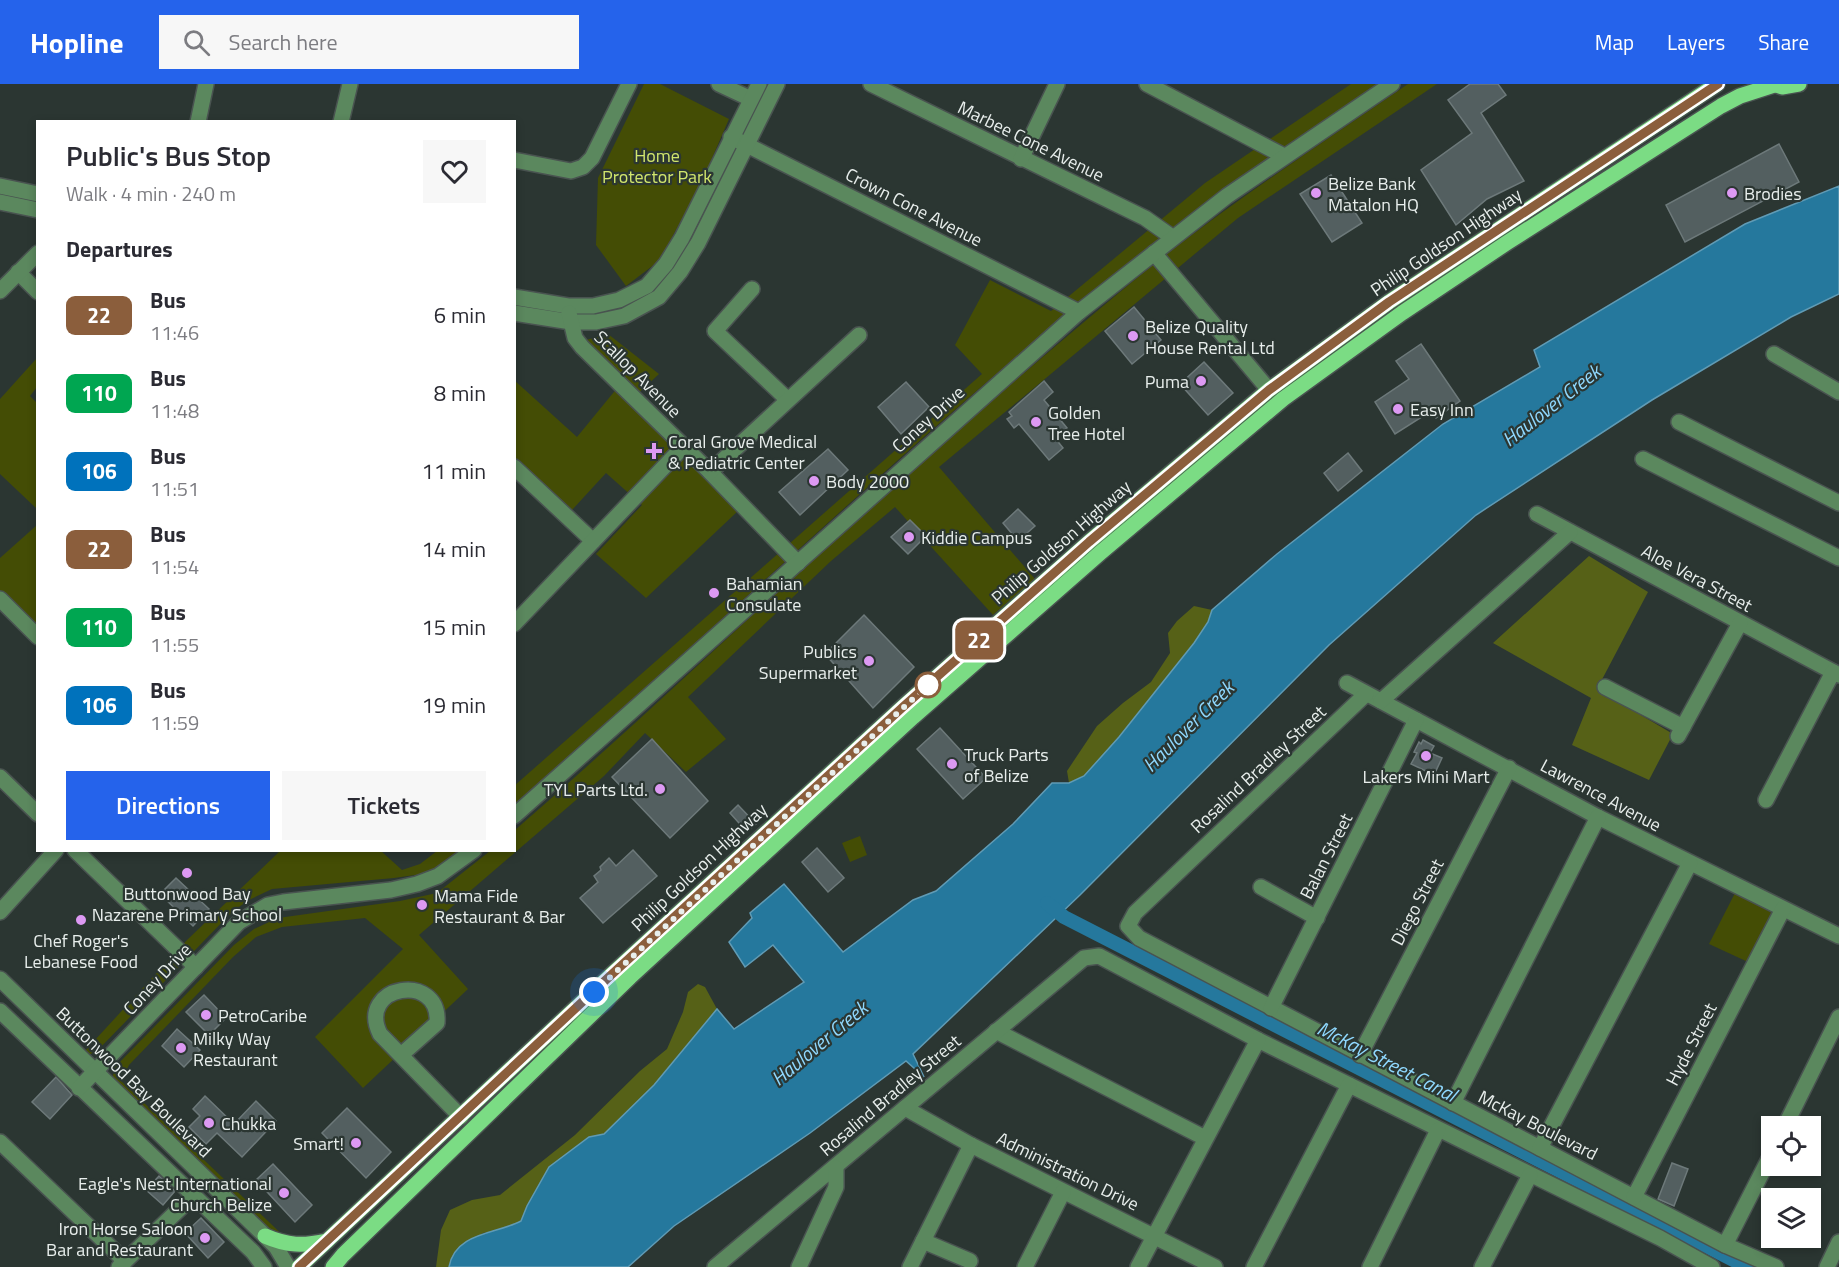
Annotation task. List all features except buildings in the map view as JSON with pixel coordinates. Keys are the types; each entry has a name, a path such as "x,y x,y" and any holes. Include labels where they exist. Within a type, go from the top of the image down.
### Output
{"main road":[{"name":"Philip Goldson Highway","path":"299,1267 462,1117 610,976 904,706 1089,542 1269,390 1389,302 1718,84"},
{"name":"Philip Goldson Highway","path":"333,1267 630,977 913,717 1100,553 1283,399 1401,313 1721,106 1740,96 1774,84 1782,87 1798,84"},
{"path":"265,1236 288,1245 299,1246 327,1241"}],"street":[{"path":"198,120 206,84"},
{"path":"341,120 350,84"},
{"path":"516,160 571,171 583,167 592,158 629,84"},
{"path":"719,84 751,99"},
{"path":"516,297 568,306 593,306 620,300 647,286 666,264 682,238 759,84"},
{"path":"516,313 571,322 596,322 624,316 659,297 680,272 698,243 777,84"},
{"name":"Marbee Cone Avenue","path":"871,84 1146,218 1172,237"},
{"path":"1021,159 1057,84"},
{"path":"1147,84 1284,156"},
{"name":"Coney Drive","path":"516,814 1079,312 1172,237 1284,156 1392,84"},
{"name":"Crown Cone Avenue","path":"731,137 1079,312"},
{"path":"0,186 36,194"},
{"path":"0,202 36,210"},
{"path":"1154,253 1269,390"},
{"path":"0,291 36,255"},
{"path":"18,272 36,290"},
{"path":"752,289 716,331 787,399"},
{"name":"Scallop Avenue","path":"568,306 575,338 582,347 798,562"},
{"path":"710,472 859,335"},
{"path":"1774,354 1839,392"},
{"path":"1679,422 1839,504"},
{"path":"516,622 684,446"},
{"path":"1643,459 1839,558"},
{"path":"516,469 593,541"},
{"name":"Aloe Vera Street","path":"1537,514 1836,673"},
{"path":"1380,702 1570,532"},
{"path":"0,599 36,635"},
{"path":"1605,687 1681,732 1740,623"},
{"path":"1766,800 1836,673"},
{"name":"Lawrence Avenue","path":"1347,683 1598,817 1839,936"},
{"name":"Rosalind Bradley Street","path":"1128,926 1135,913 1366,694"},
{"name":"Balan Street","path":"1271,1008 1416,720"},
{"name":"Diego Street","path":"1360,1055 1509,768"},
{"path":"0,777 36,812"},
{"path":"1453,1103 1598,817"},
{"path":"0,912 54,852"},
{"path":"77,852 196,967"},
{"name":"Coney Drive","path":"79,1088 239,922 268,906 391,890 417,884 438,876 471,852"},
{"path":"1540,1148 1690,863"},
{"path":"1261,887 1317,918"},
{"name":"Hyde Street","path":"1634,1197 1783,909"},
{"name":"McKay Boulevard","path":"1128,926 1140,938 1360,1055 1725,1245 1776,1267"},
{"name":"Rosalind Bradley Street","path":"715,1267 1084,958 1100,956 1258,1040"},
{"name":"Buttonwood Bay Boulevard","path":"0,979 265,1236 276,1247 288,1267"},
{"path":"401,1055 437,1023 437,1017 429,998 418,990 395,991 382,1000 376,1012 375,1023 380,1034 462,1117"},
{"path":"0,1011 253,1252 264,1267"},
{"path":"1790,1116 1839,1017"},
{"path":"996,1031 1205,1138"},
{"path":"1137,1267 1258,1040 1660,1238 1712,1267"},
{"path":"1254,1267 1349,1085"},
{"name":"Administration Drive","path":"905,1108 971,1145 1063,1192 1154,1234 1215,1267"},
{"path":"1370,1267 1438,1130"},
{"path":"0,1142 122,1264 194,1195"},
{"path":"910,1267 971,1145"},
{"path":"799,1267 836,1187 836,1168"},
{"path":"1482,1267 1530,1175"},
{"path":"1725,1245 1761,1175"},
{"path":"1025,1267 1063,1192"},
{"path":"923,1241 970,1261"},
{"path":"1827,1267 1839,1242"}],"green space":[{"name":"Home Protector Park","path":"644,84 660,84 729,119 700,186 659,261 626,286 596,245 598,178"},
{"path":"1351,84 1378,84 1227,187 1093,292 925,436 516,803 516,784 982,374 955,345 990,280 1051,311 1205,183"},
{"path":"1408,84 1437,84 1238,218 939,467 1035,579 993,615 895,507 831,561 688,697 726,739 686,772 645,733 604,776 516,852 516,829 865,513 1132,282 1268,180"},
{"path":"608,334 659,374 632,399 739,510 646,598 596,554 642,505 606,473 572,510 516,462 516,382 577,437 618,387 570,340 586,340"},
{"path":"36,359 36,388 30,396 36,402 36,508 0,474 0,399"},
{"path":"36,526 36,633 0,599 0,558"},
{"path":"1589,556 1648,592 1597,689 1673,734 1649,780 1572,745 1591,698 1493,643"},
{"path":"1194,606 1212,610 1208,622 1194,643 1119,737 1084,776 1069,783 1067,771 1097,726 1151,682 1170,653 1168,633 1177,621"},
{"path":"860,836 867,855 850,862 842,843"},
{"path":"279,852 382,852 402,870 420,864 436,852 460,852 429,873 272,889 249,900 233,911 97,1051 86,1056 83,1053 187,940"},
{"path":"489,852 516,852 419,935 468,989 363,1088 315,1037 403,949 365,918 282,927 256,937 233,957 129,1065 121,1081 290,1242 261,1225 112,1079 115,1067 234,945 254,929 278,918 400,901 437,893"},
{"path":"1735,893 1772,913 1748,962 1709,944"},
{"path":"698,984 705,987 717,1009 654,1086 604,1134 589,1137 527,1206 521,1221 506,1229 483,1233 449,1264 449,1267 436,1267 441,1230 450,1210 472,1200 500,1195 575,1135 640,1071 667,1049 683,1012 688,992"}],"water":[{"name":"Haulover Creek","path":"1839,186 1839,294 1791,317 1652,400 1476,515 1329,645 1080,895 913,1054 924,1077 906,1061 810,1133 674,1226 628,1267 449,1267 459,1247 468,1240 521,1221 549,1167 589,1137 604,1134 654,1085 717,1009 734,1029 804,982 773,945 745,967 729,942 752,918 750,913 784,884 843,952 913,900 936,891 1013,824 1052,783 1069,783 1084,776 1119,737 1194,643 1208,622 1212,610 1277,554 1443,424 1540,367 1534,350 1745,224"}],"waterway":[{"name":"McKay Street Canal","path":"1047,903 1064,917 1747,1267"}],"bus line":[{"name":"22","path":"299,1267 462,1117 610,976 904,706 1089,542 1269,390 1389,302 1718,84"}],"place":[{"name":"Belize Bank Matalon HQ","path":"1316,193"},
{"name":"Brodies","path":"1732,193"},
{"name":"Belize Quality House Rental Ltd","path":"1133,336"},
{"name":"Puma","path":"1201,381"},
{"name":"Easy Inn","path":"1398,409"},
{"name":"Golden Tree Hotel","path":"1036,422"},
{"name":"Coral Grove Medical & Pediatric Center","path":"654,451"},
{"name":"Body 2000","path":"814,481"},
{"name":"Kiddie Campus","path":"909,537"},
{"name":"Bahamian Consulate","path":"714,593"},
{"name":"Publics Supermarket","path":"869,661"},
{"name":"Lakers Mini Mart","path":"1426,756"},
{"name":"Truck Parts of Belize","path":"952,764"},
{"name":"TYL Parts Ltd.","path":"660,789"},
{"name":"Buttonwood Bay Nazarene Primary School","path":"187,873"},
{"name":"Mama Fide Restaurant & Bar","path":"422,905"},
{"name":"Chef Roger's Lebanese Food","path":"81,920"},
{"name":"PetroCaribe","path":"206,1015"},
{"name":"Milky Way Restaurant","path":"181,1048"},
{"name":"Chukka","path":"209,1123"},
{"name":"Smart!","path":"356,1143"},
{"name":"Eagle's Nest International Church Belize","path":"284,1193"},
{"name":"Iron Horse Saloon Bar and Restaurant","path":"205,1238"}],"route":[{"path":"594,992 928,685"}]}
